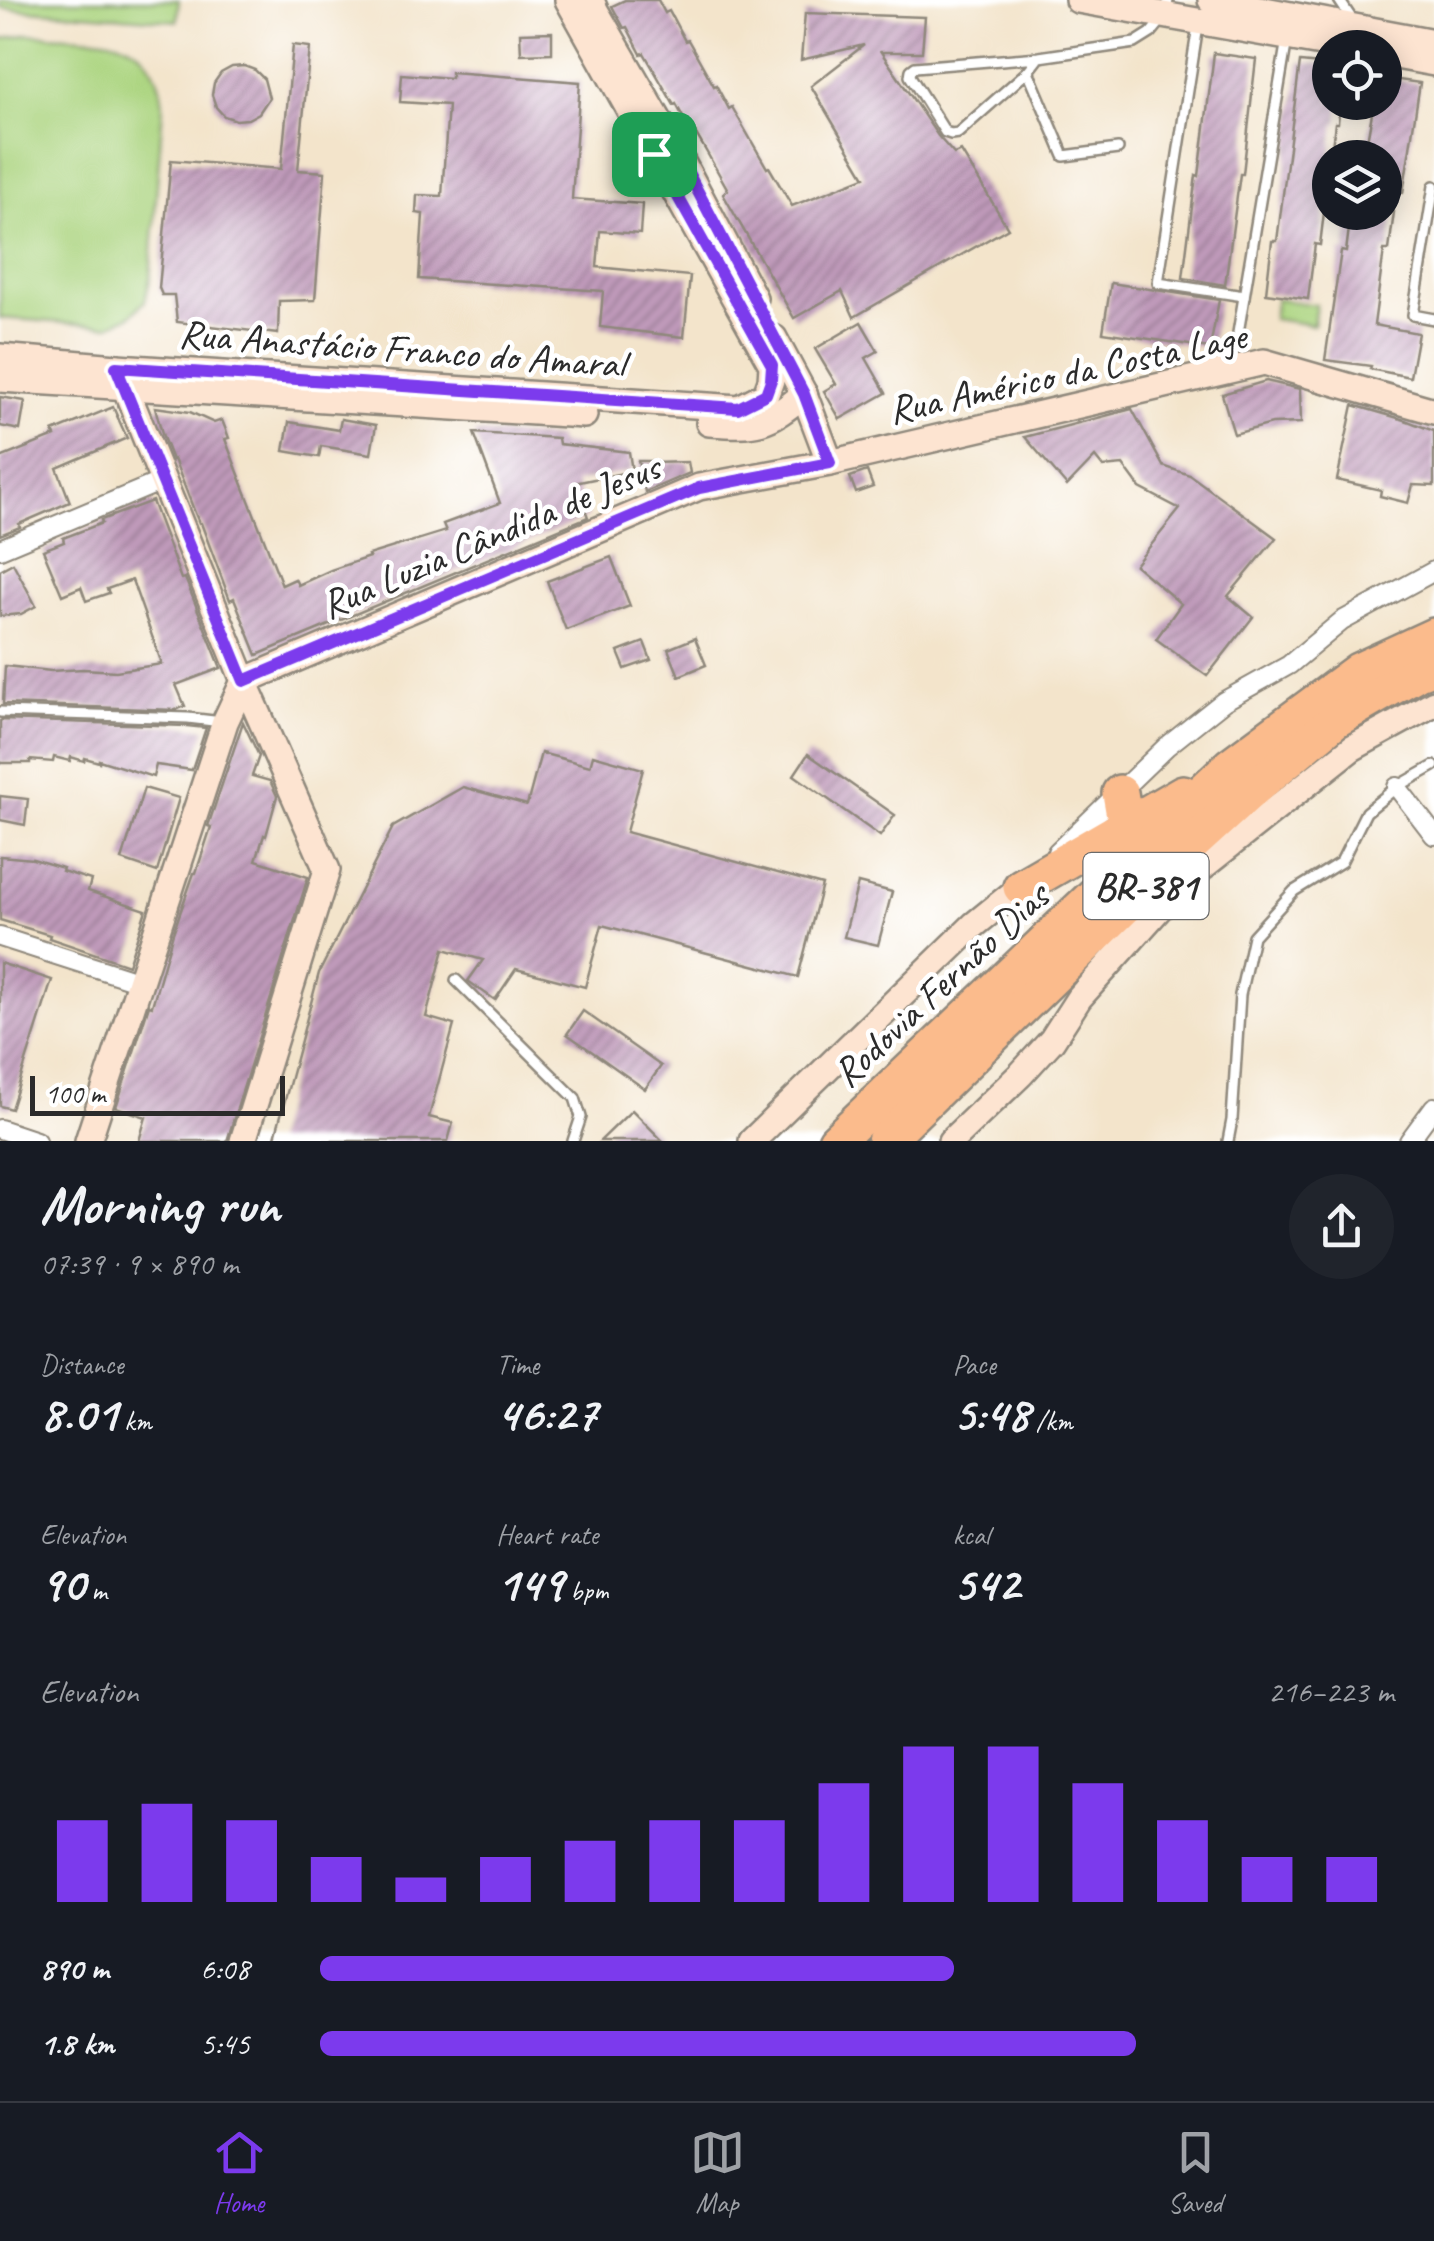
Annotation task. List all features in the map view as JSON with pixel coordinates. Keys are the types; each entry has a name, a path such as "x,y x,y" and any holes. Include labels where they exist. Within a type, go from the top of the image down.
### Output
{"highway":[{"name":"Rodovia Fernão Dias","path":"836,1141 1231,764 1358,671 1434,636"},
{"name":"Rodovia Fernão Dias","path":"885,1141 1146,886 1247,794 1336,720 1434,666"},
{"name":"BR-381","path":"1021,887 1132,804 1231,764"},
{"path":"997,1033 1182,883"}],"street":[{"path":"568,0 663,148 804,394 830,463"},
{"path":"591,0 663,148"},
{"path":"1078,0 1205,11 1313,30"},
{"path":"1205,11 1288,36 1312,36"},
{"path":"1402,40 1434,42"},
{"path":"1402,57 1434,63"},
{"name":"Rua Anastácio Franco do Amaral","path":"0,380 121,378 738,408 766,394 772,365 663,148"},
{"name":"Rua Anastácio Franco do Amaral","path":"0,357 121,378 750,425 773,419 804,394"},
{"name":"Rua Américo da Costa Lage","path":"830,463 1264,362 1430,405"},
{"path":"121,378 244,681 328,870 242,1141"},
{"name":"Rua Luzia Cândida de Jesus","path":"244,681 699,488 830,463"},
{"path":"0,549 162,481"},
{"path":"1132,804 1166,746 1224,700 1289,664 1342,621 1434,572"},
{"path":"88,1141 225,722 244,681"},
{"name":"BR-381","path":"951,1141 1052,1040 1078,998 1182,883 1352,748 1434,702"},
{"path":"1398,788 1434,835"},
{"name":"Rodovia Fernão Dias","path":"752,1141 974,925 1021,887"},
{"path":"0,937 140,982"},
{"path":"1409,1141 1434,1107"},
{"path":"0,1129 36,1141"}],"lane":[{"path":"1339,0 1350,30"},
{"path":"1039,57 958,133 945,132 910,76 915,67 1039,57 1135,43 1150,33 1167,8"},
{"path":"1205,11 1158,283 1244,296"},
{"path":"1238,332 1288,36"},
{"path":"1028,71 1064,156 1118,148"},
{"path":"1434,186 1413,316 1434,319"},
{"path":"0,712 225,722"},
{"path":"1228,1141 1240,994 1254,936 1294,891 1341,862 1366,812 1434,766"},
{"path":"456,980 574,1098 581,1116 572,1141"}],"green space":[{"path":"0,0 179,0 177,21 0,8"},
{"path":"28,34 121,42 150,63 160,88 163,105 150,279 145,301 130,316 107,326 0,318 0,40"},
{"path":"1276,299 1316,305 1313,325 1273,319"}],"building":[{"path":"625,0 658,0 665,13 669,11 792,206 865,177 811,86 864,45 801,60 805,13 925,17 922,52 881,52 938,136 954,154 961,151 1008,228 854,317 842,291 794,318 723,194 728,190 692,127 689,128 612,6"},
{"path":"552,32 552,53 521,54 520,33"},
{"path":"293,45 310,47 298,170 325,172 315,300 279,301 278,334 177,322 174,295 162,295 159,288 171,160 281,169"},
{"path":"1214,53 1256,59 1225,285 1183,278"},
{"path":"1300,62 1312,63 1312,120 1338,120 1333,140 1312,140 1312,230 1322,230 1320,245 1315,244 1308,299 1266,293 1272,241 1277,241"},
{"path":"244,66 264,79 269,98 259,113 236,120 224,116 212,95 221,73"},
{"path":"451,72 580,82 572,199 642,204 640,234 600,231 597,267 690,276 684,337 600,327 603,291 419,279 423,214 416,213 417,195 442,196 448,105 400,102 402,74 451,78"},
{"path":"1402,80 1420,83 1403,193 1402,140 1367,140 1371,120 1402,120"},
{"path":"1349,230 1392,230 1389,250 1384,250 1374,325 1418,333 1410,377 1370,369 1371,366 1325,360 1341,251 1346,252"},
{"path":"1111,283 1219,300 1210,348 1103,332"},
{"path":"861,322 878,351 866,358 886,393 840,419 824,391 836,384 815,349"},
{"path":"1266,381 1300,389 1301,423 1272,424 1234,434 1222,394"},
{"path":"0,397 25,401 20,430 0,426"},
{"path":"1353,405 1434,431 1434,486 1413,485 1408,503 1380,496 1381,490 1337,480"},
{"path":"113,407 127,438 57,468 70,502 0,535 0,458"},
{"path":"155,407 190,412 214,423 222,420 229,438 225,439 282,585 295,579 298,585 368,555 446,531 443,524 500,503 474,433 558,438 559,444 629,452 632,471 575,483 588,517 257,655 172,460"},
{"path":"1132,409 1163,466 1190,475 1276,538 1228,596 1253,617 1207,676 1156,639 1181,604 1135,565 1180,509 1140,488 1123,465 1103,467 1095,457 1067,486 1025,437"},
{"path":"341,419 376,425 371,454 321,446 319,457 284,451 289,422 339,430"},
{"path":"638,461 688,462 690,473 645,492"},
{"path":"867,471 873,487 856,493 850,477"},
{"path":"152,501 221,668 176,685 185,706 176,710 3,704 5,666 116,671 162,664 132,580 86,601 81,587 62,595 43,550 102,523 101,520"},
{"path":"611,557 630,606 566,630 547,581"},
{"path":"13,563 36,606 21,614 0,616 0,570"},
{"path":"695,638 706,665 679,676 668,649"},
{"path":"644,642 651,660 625,669 618,652"},
{"path":"2,720 206,728 192,770 156,765 153,777 85,758 0,763"},
{"path":"243,722 259,756 252,776 270,781 277,796 256,860 308,877 227,1141 139,1141 146,1117 116,1107"},
{"path":"541,753 590,766 593,755 643,769 626,832 822,885 798,977 602,925 585,987 516,969 495,1000 468,981 483,960 444,949 426,1017 454,1025 429,1117 453,1123 448,1141 274,1141 319,973 393,827 463,787 527,805"},
{"path":"808,754 895,815 880,836 794,775"},
{"path":"144,788 179,798 157,872 122,860"},
{"path":"0,796 28,799 25,825 0,820"},
{"path":"0,856 33,859 63,868 62,871 91,880 88,891 146,910 128,965 0,920"},
{"path":"858,883 892,892 878,945 844,937"},
{"path":"0,963 52,980 11,1109 0,1106"},
{"path":"583,1011 661,1066 645,1089 567,1034"},
{"path":"632,1110 663,1141 600,1141"}],"route":[{"path":"672,142 804,394 830,463 699,488 244,681 116,367 738,408 766,394 772,365 654,154 672,142"}]}
